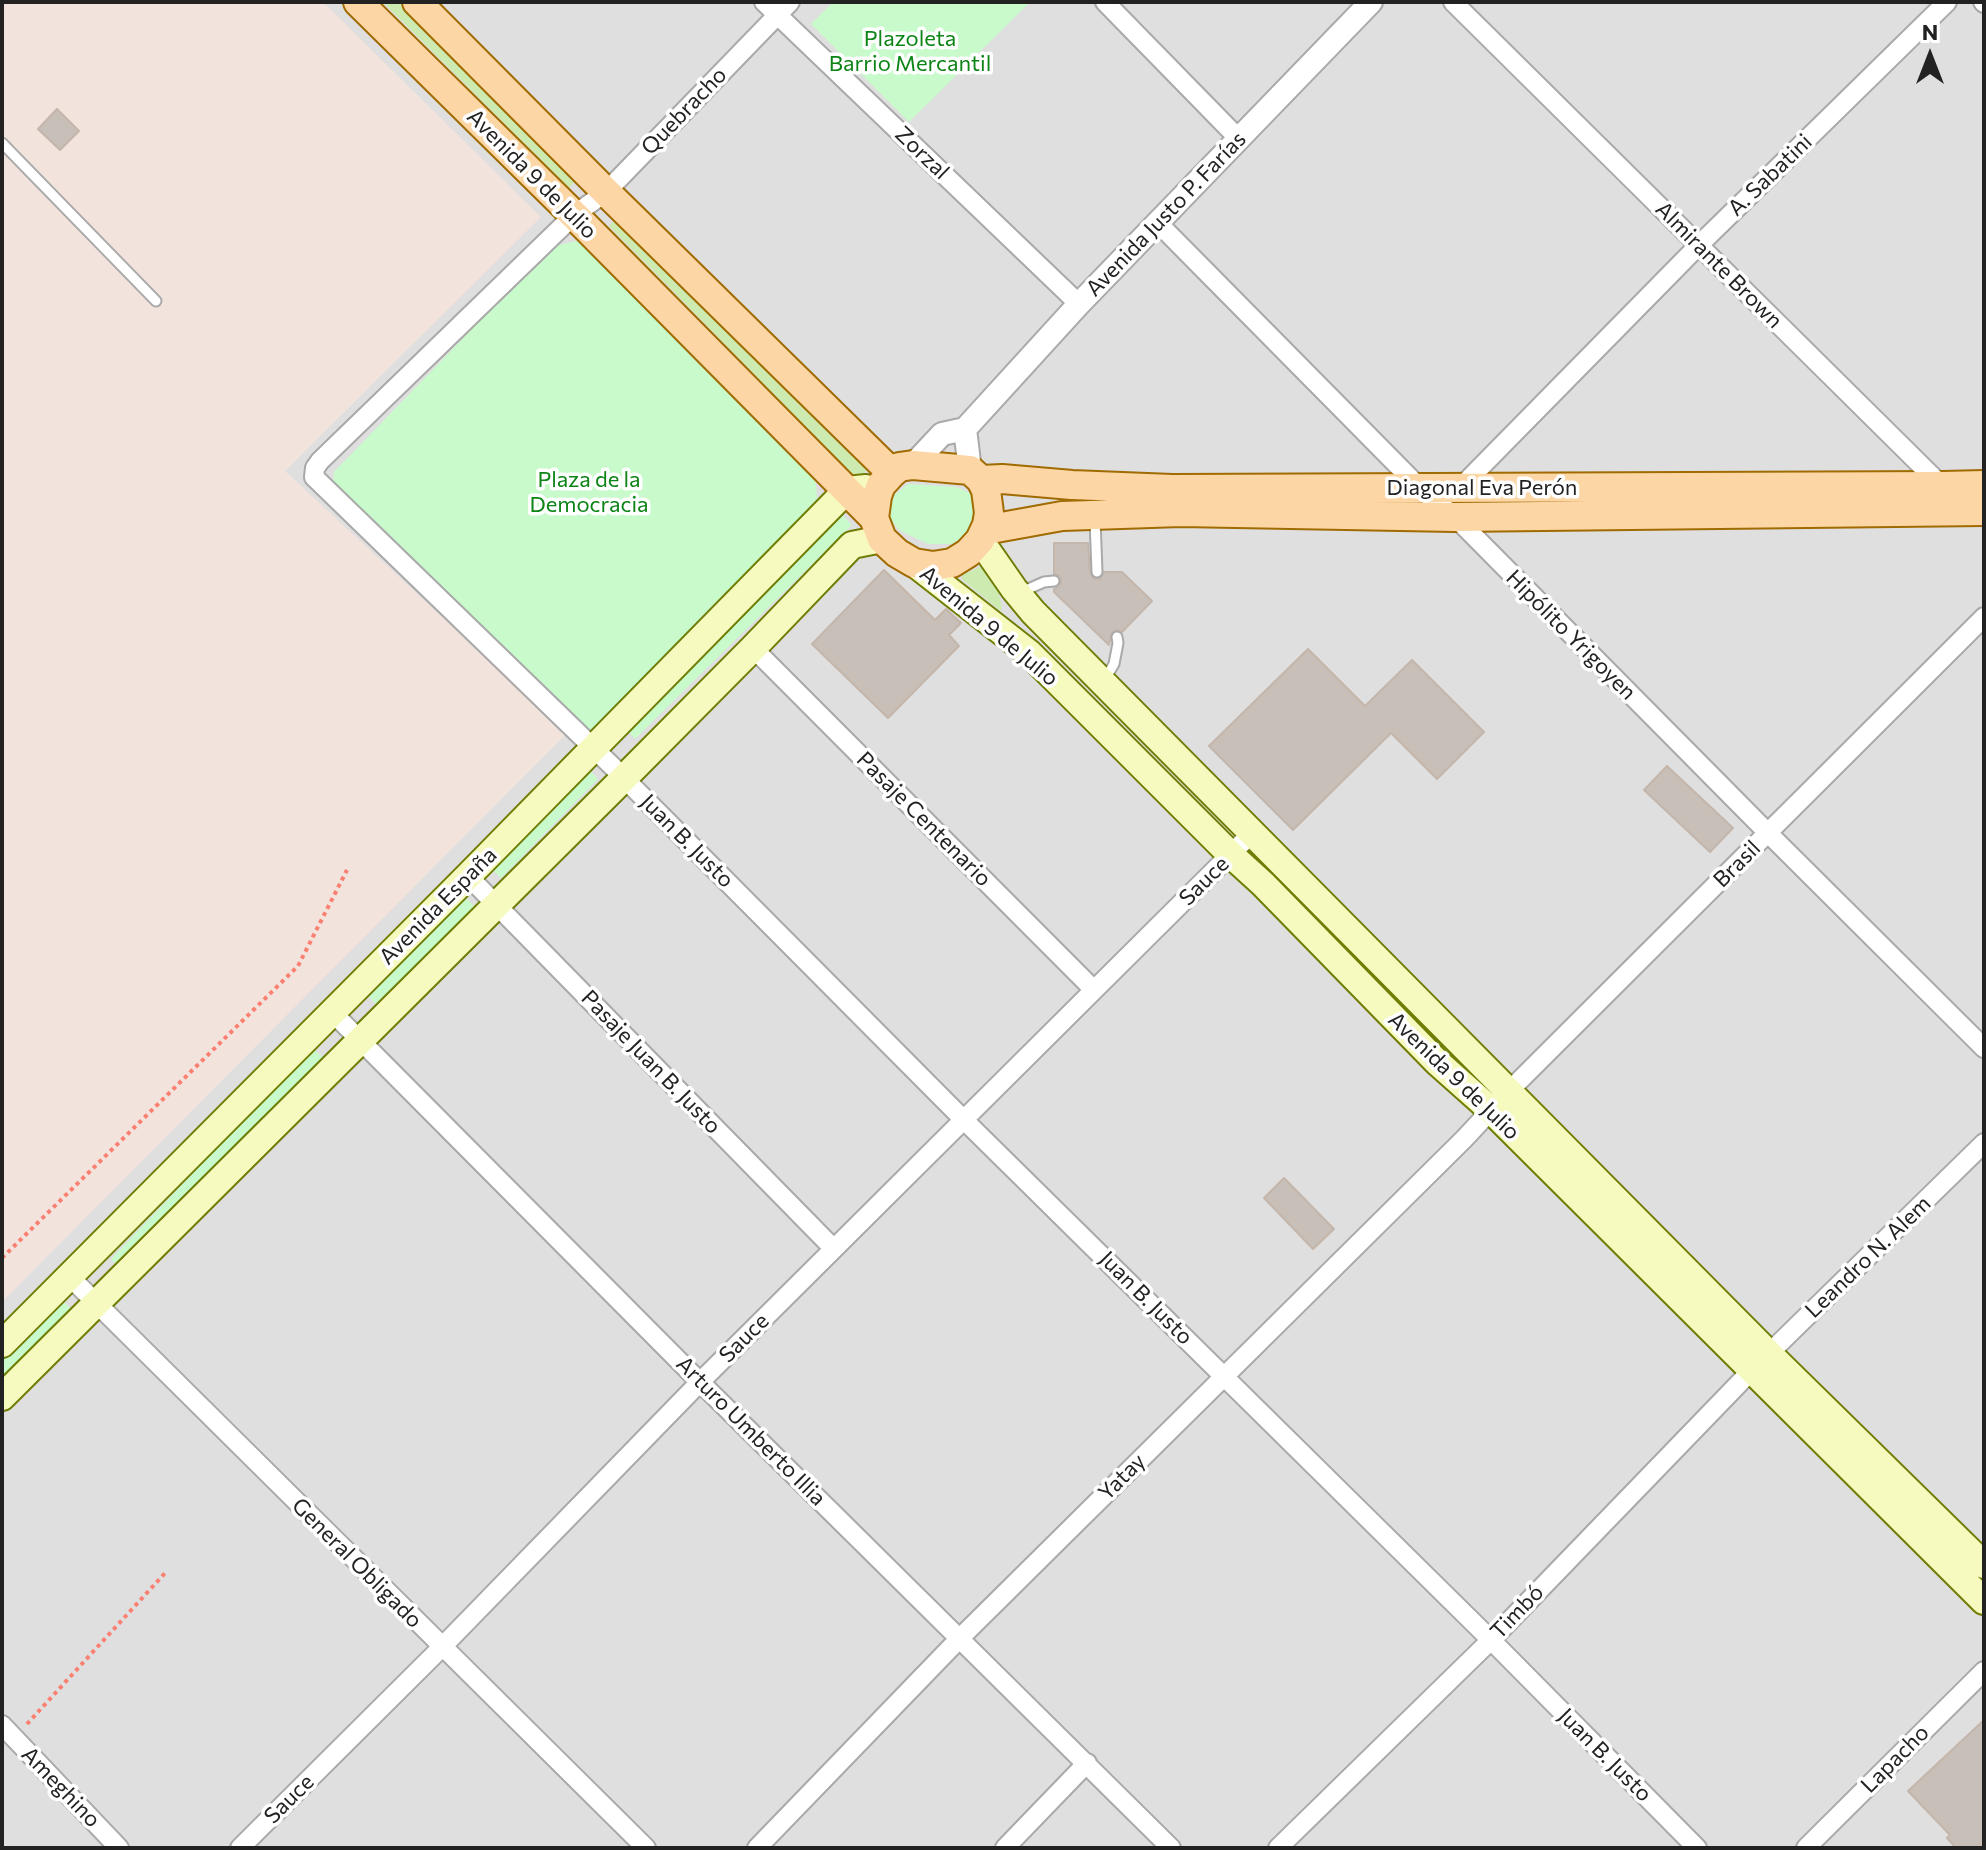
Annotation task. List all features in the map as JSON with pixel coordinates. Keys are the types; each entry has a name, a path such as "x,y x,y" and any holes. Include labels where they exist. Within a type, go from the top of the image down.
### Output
{"main road":[{"name":"Avenida 9 de Julio","path":"358,2 847,490 878,529"},
{"name":"Avenida 9 de Julio","path":"417,2 895,474"},
{"path":"847,490 895,474 975,475 989,502 989,513 983,535 968,553 952,563 933,566 914,563 897,553 878,529 874,506 895,474"},
{"name":"Diagonal Eva Perón","path":"975,475 1072,485 1172,489 1984,485"},
{"name":"Avenida España","path":"2,1344 847,490"},
{"name":"Diagonal Eva Perón","path":"983,535 1062,516 1181,512 1455,517 1978,517"},
{"name":"Avenida España","path":"2,1397 624,778 852,545 878,529"},
{"name":"Avenida 9 de Julio","path":"983,535 1018,594 1033,612 1253,832 1500,1101 1760,1362 1984,1601"},
{"name":"Avenida 9 de Julio","path":"914,563 1029,653 1263,884 1437,1062 1500,1101"},
{"name":"Avenida 9 de Julio","path":"1760,1362 1984,1565"}],"street":[{"path":"1105,2 1238,138"},
{"name":"Avenida Justo P. Farías","path":"895,474 942,434 965,429 1079,304 1371,2"},
{"name":"Almirante Brown","path":"1453,2 1978,517"},
{"name":"A. Sabatini","path":"1461,487 1699,245 1947,2"},
{"name":"Quebracho","path":"574,215 606,192 777,6"},
{"name":"Zorzal","path":"777,6 1079,304"},
{"name":"Juan B. Justo","path":"574,215 320,461 314,477 624,778 1697,1848"},
{"name":"Hipólito Yrigoyen","path":"1157,222 1984,1048"},
{"path":"965,429 975,475"},
{"name":"Brasil","path":"1500,1101 1984,617"},
{"name":"Pasaje Centenario","path":"753,648 1094,990"},
{"name":"Sauce","path":"240,1848 833,1248 1253,832"},
{"name":"Pasaje Juan B. Justo","path":"468,876 833,1248"},
{"name":"Arturo Umberto Illia","path":"332,1012 1171,1848"},
{"name":"Yatay","path":"757,1848 960,1638 1500,1101"},
{"name":"Leandro N. Alem","path":"1760,1362 1984,1143"},
{"name":"General Obligado","path":"69,1276 646,1848"},
{"name":"Timbó","path":"1278,1848 1491,1640 1760,1362"},
{"name":"Lapacho","path":"1806,1848 1984,1671"},
{"name":"Ameghino","path":"8,1732 119,1848"},
{"path":"1005,1848 1087,1763"}],"lane":[{"path":"2,143 156,301"},
{"path":"1095,515 1097,572"},
{"path":"1018,594 1044,582 1054,581"},
{"path":"1103,682 1114,664 1117,637"}],"path":[{"path":"2,1258 298,966 347,870"},
{"path":"8,1732 166,1572"}],"shaded area":[{"path":"2,2 1984,2 1984,1848 2,1848"},
{"path":"2,2 323,2 541,217 285,471 567,733 2,1302"}],"green space":[{"path":"383,2 402,2 578,178 569,188"},
{"name":"Plazoleta Barrio Mercantil","path":"833,2 1030,2 909,122 811,24"},
{"path":"619,216 867,470 857,479 609,226"},
{"name":"Plaza de la Democracia","path":"580,240 815,474 818,509 591,733 333,486 334,472 551,247"},
{"path":"908,484 956,487 970,493 980,504 973,534 956,544 928,544 899,530 889,517 893,496"},
{"path":"842,515 852,525 635,739 625,728"},
{"path":"989,563 992,565 1001,611 962,579 962,575"},
{"path":"587,767 598,779 501,878 489,866"},
{"path":"463,895 475,907 377,1005 366,994"},
{"path":"313,1048 325,1060 122,1270 111,1259"},
{"path":"61,1299 72,1310 2,1380 2,1357"}],"building":[{"path":"57,109 79,131 60,150 38,129"},
{"path":"1054,543 1088,543 1093,578 1100,579 1104,572 1122,572 1152,601 1122,632 1112,632 1109,645 1054,592 1061,581 1060,576 1054,574"},
{"path":"884,570 935,620 946,609 961,623 949,635 959,646 888,718 812,644"},
{"path":"1308,649 1365,706 1412,660 1484,732 1437,779 1391,733 1293,830 1209,746"},
{"path":"1667,766 1733,828 1710,852 1644,790"},
{"path":"1284,1178 1334,1229 1313,1249 1264,1198"},
{"path":"1984,1720 1984,1848 1956,1848 1947,1838 1950,1835 1908,1791"}]}
